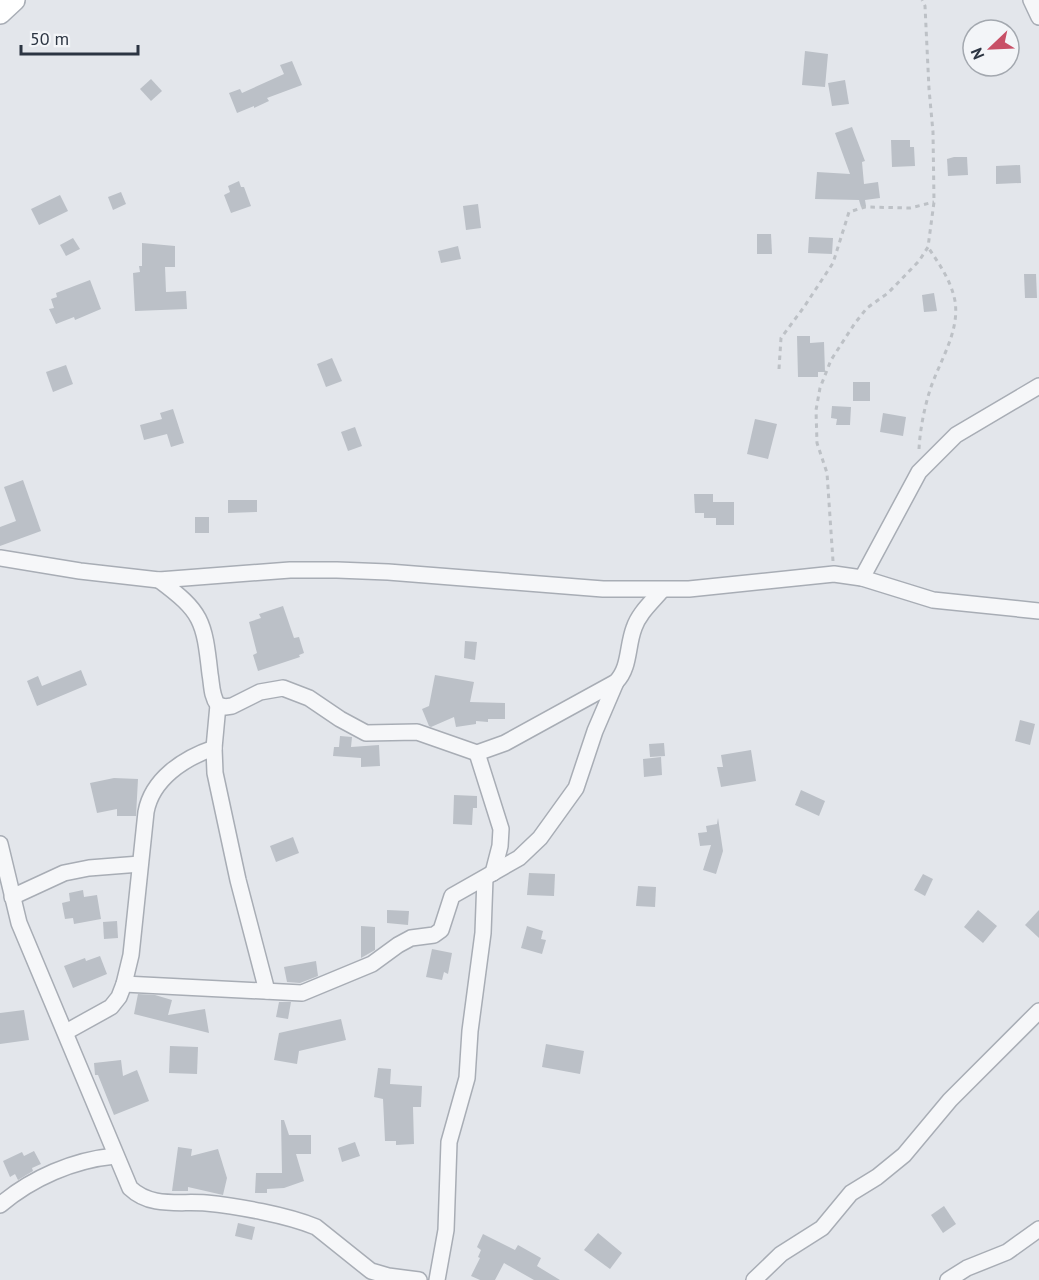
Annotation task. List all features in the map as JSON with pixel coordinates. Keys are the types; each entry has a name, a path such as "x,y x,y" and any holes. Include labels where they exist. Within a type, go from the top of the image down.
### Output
{"street":[{"path":"0,13 14,0"},
{"path":"1030,0 1039,17"},
{"path":"862,578 919,472 956,435 1039,386"},
{"path":"0,558 80,571 159,580 290,570 336,570 388,572 603,590 689,589 834,574 862,578 933,600 1039,610"},
{"path":"159,580 187,602 200,619 206,636 212,691 218,705 214,748 215,773 247,918 267,991"},
{"path":"124,984 302,993 372,964 398,945 411,939 438,933 453,896 530,849 572,795 579,781 595,731 616,682 624,670 633,629 662,590"},
{"path":"218,705 232,706 260,692 283,688 309,698 366,733 417,732 477,753 505,743 616,682"},
{"path":"66,1032 111,1007 119,997 124,984 131,955 146,812 152,793 171,771 203,751 214,748"},
{"path":"437,1280 446,1230 449,1142 467,1078 470,1031 489,875 500,846 501,830 477,753"},
{"path":"0,844 19,923 130,1188 138,1195 154,1201 205,1203 259,1212 308,1224 321,1231 371,1271 419,1280"},
{"path":"12,897 64,873 88,868 140,864"},
{"path":"754,1280 781,1254 822,1228 851,1193 877,1177 904,1155 950,1100 1039,1011"},
{"path":"0,1205 14,1193 49,1174 87,1160 115,1156"},
{"path":"948,1280 967,1268 1001,1256 1039,1229"}],"path":[{"path":"834,574 827,473 817,443 815,426 820,388 831,360 855,323 867,308 888,293 919,261 928,247 934,202 933,132 925,6 922,0"},
{"path":"778,369 781,338 833,263 849,212 865,207 910,208 934,202"},
{"path":"919,472 919,446 923,416 930,388 941,365 954,321 955,301 946,273 928,247"}],"building":[{"path":"805,51 828,54 825,87 802,85"},
{"path":"292,61 302,85 267,98 269,101 254,108 254,106 237,113 229,93 240,89 242,93 284,74 280,65"},
{"path":"151,79 162,91 151,101 140,89"},
{"path":"845,80 849,104 832,106 828,83"},
{"path":"852,127 865,161 862,162 864,184 878,182 880,198 865,200 866,206 861,207 859,200 815,199 817,172 850,174 835,133"},
{"path":"891,140 910,140 910,147 914,147 915,166 892,167"},
{"path":"967,157 968,175 948,176 947,159"},
{"path":"1020,165 1021,183 996,184 996,166"},
{"path":"239,181 241,187 244,187 251,206 231,213 224,195 230,192 228,186"},
{"path":"121,192 126,204 113,210 108,197"},
{"path":"60,195 68,211 39,225 31,209"},
{"path":"478,204 481,228 466,230 463,206"},
{"path":"757,234 771,234 772,254 757,254"},
{"path":"809,237 833,238 832,254 808,253"},
{"path":"73,238 80,249 66,256 60,245"},
{"path":"142,243 175,246 175,267 165,267 166,292 186,291 187,309 135,311 133,273 140,272 139,266 142,266"},
{"path":"458,246 461,259 441,263 438,251"},
{"path":"1024,274 1036,274 1037,298 1025,298"},
{"path":"90,280 101,309 75,320 74,317 56,324 49,309 54,308 51,299 57,297 56,293"},
{"path":"934,293 937,311 924,312 922,295"},
{"path":"797,336 810,336 810,343 824,342 825,372 818,372 818,377 798,377"},
{"path":"332,358 342,381 326,387 317,364"},
{"path":"66,365 73,384 53,392 46,372"},
{"path":"853,382 870,382 870,401 853,401"},
{"path":"832,406 851,407 850,425 836,425 837,419 831,418"},
{"path":"173,409 184,443 171,447 167,434 144,440 140,425 162,419 160,413"},
{"path":"883,413 906,417 903,436 880,432"},
{"path":"755,419 777,424 768,459 747,454"},
{"path":"355,427 362,446 348,451 341,432"},
{"path":"23,480 41,531 0,546 0,527 16,521 4,487"},
{"path":"694,494 713,494 713,502 734,502 734,525 716,525 716,518 704,518 704,513 695,513"},
{"path":"228,500 257,500 257,512 228,513"},
{"path":"195,517 209,517 209,533 195,533"},
{"path":"283,606 294,638 299,637 304,653 299,655 300,657 258,671 253,655 257,653 249,622 261,618 259,614"},
{"path":"465,641 477,642 475,660 464,658"},
{"path":"81,670 87,685 37,706 27,681 38,676 42,686"},
{"path":"435,675 474,682 470,702 505,703 505,719 488,719 488,722 476,721 476,724 456,727 454,717 429,726 422,709 429,706"},
{"path":"1020,720 1035,724 1030,745 1015,741"},
{"path":"340,736 352,737 351,747 379,745 380,766 361,767 361,758 333,756 334,747 339,747"},
{"path":"664,743 665,756 650,757 649,744"},
{"path":"751,750 756,781 721,787 717,767 723,767 721,755"},
{"path":"661,757 662,775 644,777 643,759"},
{"path":"114,778 138,779 136,816 117,816 117,809 97,813 90,783"},
{"path":"801,790 825,801 819,816 795,805"},
{"path":"454,795 477,796 477,808 473,808 472,825 453,824"},
{"path":"718,818 723,851 716,874 703,870 711,845 700,846 698,833 707,832 706,826 717,824"},
{"path":"293,837 299,853 276,862 270,846"},
{"path":"529,873 555,874 554,896 527,895"},
{"path":"923,874 933,879 925,896 914,890"},
{"path":"638,886 656,887 655,907 636,906"},
{"path":"83,890 84,897 97,895 101,919 74,924 73,918 65,919 62,903 70,901 69,893"},
{"path":"387,910 409,911 408,925 387,923"},
{"path":"978,910 997,926 983,943 964,927"},
{"path":"1039,910 1039,938 1025,925"},
{"path":"117,921 118,938 104,939 103,922"},
{"path":"361,926 375,927 375,950 361,958"},
{"path":"527,926 543,931 541,939 546,940 542,954 521,948"},
{"path":"432,949 452,953 448,974 444,972 442,980 426,977"},
{"path":"100,956 107,974 73,988 64,966 85,958 86,961"},
{"path":"316,961 318,976 300,983 287,982 284,967"},
{"path":"138,994 155,995 172,1000 168,1015 205,1009 209,1033 134,1014"},
{"path":"279,1002 291,1002 288,1019 276,1017"},
{"path":"24,1010 29,1040 0,1044 0,1013"},
{"path":"341,1019 346,1040 299,1051 297,1064 274,1060 279,1033"},
{"path":"546,1044 584,1051 580,1074 542,1067"},
{"path":"170,1046 198,1047 197,1074 169,1073"},
{"path":"121,1060 123,1076 137,1070 149,1101 114,1115 98,1075 95,1075 94,1063"},
{"path":"378,1068 391,1069 390,1084 422,1086 421,1107 413,1107 414,1144 396,1145 396,1141 385,1141 383,1099 374,1097"},
{"path":"281,1120 284,1120 289,1135 311,1135 311,1154 296,1154 304,1181 284,1188 267,1189 267,1193 255,1193 256,1173 282,1173"},
{"path":"355,1142 360,1156 342,1162 338,1148"},
{"path":"178,1147 192,1149 191,1156 218,1149 227,1178 223,1195 188,1187 188,1191 172,1191"},
{"path":"34,1151 41,1164 32,1168 33,1171 18,1180 15,1174 10,1177 3,1161 22,1152 24,1156"},
{"path":"944,1206 956,1224 943,1233 931,1215"},
{"path":"238,1223 255,1227 252,1240 235,1236"},
{"path":"598,1233 622,1253 610,1269 584,1250"},
{"path":"483,1234 515,1250 518,1245 541,1258 537,1266 560,1280 534,1280 504,1263 495,1280 480,1280 471,1276 480,1258 478,1257 481,1250 477,1247"}]}
